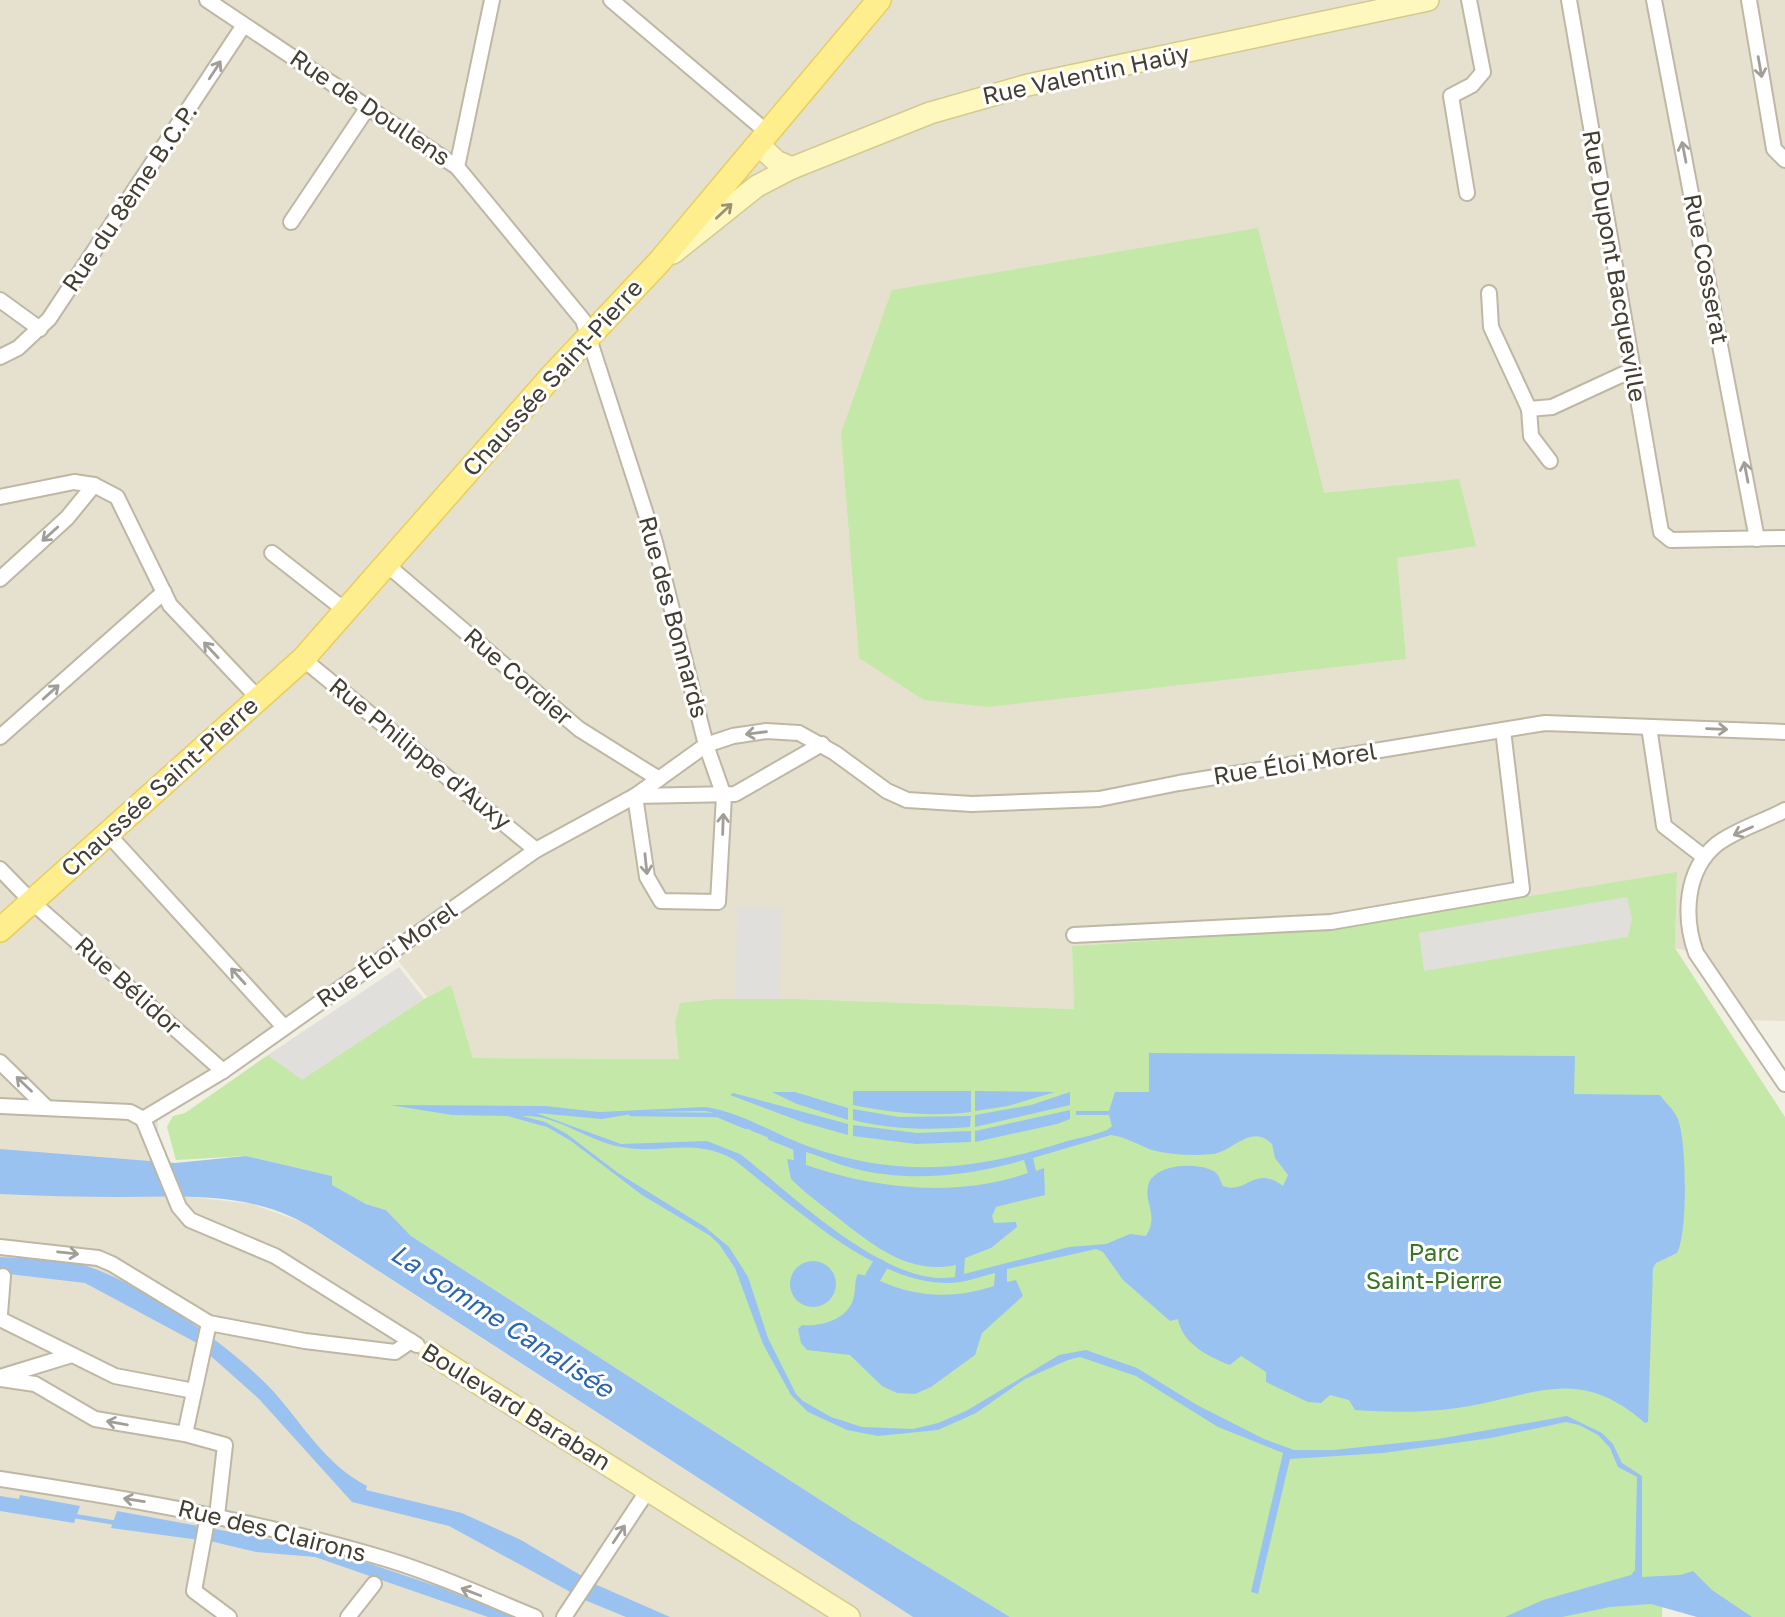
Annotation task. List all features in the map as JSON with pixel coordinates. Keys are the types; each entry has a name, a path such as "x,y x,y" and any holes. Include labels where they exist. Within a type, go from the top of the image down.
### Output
{"main road":[{"name":"Chaussée Saint-Pierre","path":"0,930 303,659 589,337 660,261 878,0"}],"street":[{"name":"Rue de Doullens","path":"207,0 457,167 583,320 589,337"},
{"path":"457,167 492,0"},
{"path":"611,0 758,145 776,161 792,168"},
{"name":"Rue Valentin Haüy","path":"660,261 682,248 749,190 792,168 930,113 971,100 1428,0"},
{"path":"1467,193 1451,96 1472,85 1483,72 1469,0"},
{"name":"Rue Dupont Bacqueville","path":"1569,0 1661,532 1671,540 1757,539"},
{"name":"Rue Cosserat","path":"1654,0 1757,539"},
{"path":"1749,0 1774,149 1785,160"},
{"name":"Rue du 8ème B.C.P.","path":"0,357 18,348 40,329 139,188 244,24"},
{"path":"291,222 368,107"},
{"path":"758,145 771,179"},
{"path":"1489,293 1491,327 1529,410 1531,436 1549,461"},
{"path":"0,300 40,329"},
{"name":"Rue des Bonnards","path":"589,337 655,542 706,745 724,796 718,902 661,901 647,877 635,796"},
{"path":"1529,410 1552,407 1632,370"},
{"path":"0,497 57,483 74,482 94,485 117,497 170,605 259,699"},
{"path":"0,579 68,518 94,485"},
{"path":"1757,539 1785,538"},
{"path":"272,553 346,611"},
{"name":"Rue Cordier","path":"386,564 579,729 659,779"},
{"path":"0,737 164,592"},
{"name":"Rue Philippe d'Auxy","path":"303,659 536,850"},
{"name":"Rue Éloi Morel","path":"143,1119 223,1071 536,850 635,796 706,745 733,736 766,731 799,733 822,744 887,791 907,800 972,804 1099,799 1131,795 1192,780 1545,723 1785,732"},
{"path":"1649,727 1664,827 1703,857"},
{"path":"1074,935 1331,922 1522,889 1503,730"},
{"name":"Rue Éloi Morel","path":"635,796 735,794 822,744"},
{"path":"1785,810 1738,831 1703,857 1687,909 1688,930 1696,953 1785,1084"},
{"path":"108,834 284,1027"},
{"name":"Rue Bélidor","path":"0,869 32,902 223,1071"},
{"path":"0,1062 47,1108"},
{"path":"0,1106 130,1112 143,1119"},
{"name":"Boulevard Baraban","path":"143,1119 179,1207 190,1220 275,1256 849,1617"},
{"path":"0,1247 98,1258 209,1323 305,1341 395,1352 411,1341"},
{"path":"2,1276 0,1317 115,1376 194,1391"},
{"path":"184,1434 209,1323"},
{"path":"0,1378 72,1354"},
{"path":"0,1378 35,1384 95,1419 184,1434 225,1445 194,1591 229,1617"},
{"name":"Rue des Clairons","path":"0,1479 143,1501 389,1560 534,1617"},
{"path":"564,1617 648,1490"},
{"path":"348,1617 374,1584"}],"shaded area":[{"path":"0,0 1785,0 1785,1021 1741,1020 1696,953 1675,948 1677,873 1329,929 1072,946 1074,1009 798,999 717,999 675,1023 680,1059 473,1058 451,986 427,997 392,953 158,1112 158,1152 186,1196 252,1204 302,1222 913,1617 0,1617"},
{"path":"1627,897 1632,919 1628,937 1424,971 1419,933"},
{"path":"738,907 782,909 779,999 735,999"},
{"path":"399,967 424,999 302,1080 268,1055"}],"green space":[{"path":"1258,228 1324,493 1459,479 1476,546 1397,558 1406,659 988,707 924,700 859,658 841,433 892,290"},
{"name":"Parc Saint-Pierre","path":"1677,872 1675,948 1785,1117 1785,1617 1736,1617 1663,1585 1662,1617 1010,1617 853,1521 411,1236 386,1210 366,1204 331,1185 332,1176 246,1156 176,1160 167,1127 173,1116 185,1113 268,1055 302,1079 424,999 451,985 473,1058 679,1059 675,1023 680,1003 717,999 798,999 1074,1009 1072,946 1329,929"}],"water":[{"path":"1149,1053 1575,1056 1574,1094 1660,1095 1677,1117 1680,1128 1683,1144 1684,1207 1681,1243 1677,1253 1656,1263 1653,1268 1648,1422 1645,1423 1621,1405 1598,1394 1576,1389 1532,1392 1457,1408 1419,1411 1355,1410 1349,1400 1330,1395 1321,1403 1308,1402 1266,1382 1266,1372 1241,1356 1230,1365 1197,1348 1180,1328 1178,1319 1170,1321 1123,1280 1103,1252 1096,1249 1007,1269 1007,1282 1016,1280 1023,1296 982,1333 975,1355 931,1387 915,1394 897,1393 882,1386 850,1355 807,1350 801,1343 798,1329 802,1325 826,1323 847,1311 854,1296 858,1274 908,1291 945,1295 994,1286 995,1273 954,1283 920,1280 862,1256 807,1218 733,1159 718,1152 691,1148 621,1147 560,1123 522,1116 545,1122 567,1134 618,1173 705,1227 729,1247 748,1277 768,1338 796,1394 831,1417 862,1427 913,1429 938,1423 966,1411 1059,1355 1086,1350 1137,1368 1197,1405 1264,1439 1294,1450 1333,1450 1438,1439 1567,1416 1602,1433 1613,1444 1622,1463 1642,1476 1642,1577 1680,1575 1693,1571 1712,1590 1752,1617 1697,1617 1651,1604 1610,1607 1562,1617 1505,1617 1543,1600 1631,1575 1635,1570 1637,1477 1618,1467 1610,1448 1598,1435 1579,1425 1566,1422 1491,1438 1383,1453 1290,1459 1258,1594 1251,1592 1283,1453 1218,1427 1136,1376 1080,1357 1025,1379 976,1413 938,1430 878,1436 847,1430 808,1412 791,1395 763,1344 735,1268 719,1244 709,1235 642,1195 571,1141 547,1127 507,1116 452,1115 390,1105 545,1106 599,1112 705,1107 732,1114 797,1142 843,1157 905,1167 936,1167 997,1160 1102,1132 1112,1126 1109,1115 1076,1115 1076,1111 1109,1111 1115,1092 1149,1092","holes":["705,1111 723,1115 752,1131 793,1147 794,1160 787,1159 791,1179 812,1197 890,1254 921,1266 956,1265 955,1277 928,1277 900,1268 871,1254 813,1214 740,1154 707,1141 621,1144 536,1113 602,1119 644,1112","1111,1135 1152,1150 1190,1155 1221,1152 1242,1140 1257,1136 1272,1144 1275,1158 1288,1175 1283,1186 1265,1178 1231,1188 1223,1186 1217,1174 1208,1169 1190,1166 1169,1168 1154,1176 1149,1183 1147,1190 1151,1221 1146,1236 1130,1234 1106,1244 1069,1247 964,1274 965,1258 991,1248 1017,1227 1016,1222 994,1223 992,1216 996,1207 1045,1195 1044,1168 1036,1171 1033,1158","806,1152 873,1173 938,1176 982,1170 1024,1160 1028,1173 973,1186 945,1188 888,1185 806,1165"]},
{"path":"853,1091 971,1091 971,1112 926,1114 867,1108 853,1105"},
{"path":"975,1091 1055,1092 1008,1106 975,1111"},
{"path":"772,1092 795,1092 848,1108 848,1120 797,1104"},
{"path":"1070,1092 1070,1105 975,1127 975,1115 1031,1105"},
{"path":"733,1093 848,1124 848,1135 802,1122 730,1095"},
{"path":"853,1109 899,1117 971,1116 970,1127 926,1129 882,1126 853,1120"},
{"path":"1070,1110 1070,1119 1057,1124 975,1142 975,1131"},
{"path":"853,1125 917,1133 971,1131 971,1142 916,1144 853,1136"},
{"name":"La Somme Canalisée","path":"0,1149 175,1163 246,1156 332,1176 332,1185 366,1204 386,1210 411,1236 853,1521 1010,1617 913,1617 309,1226 287,1215 240,1201 216,1198 0,1194"},
{"path":"0,1257 50,1259 80,1264 129,1285 210,1336 257,1375 327,1456 367,1486 366,1490 462,1513 521,1540 597,1585 670,1617 626,1617 587,1601 449,1526 352,1502 259,1399 195,1342 85,1283 0,1273"},
{"path":"813,1261 829,1268 836,1284 829,1300 813,1307 797,1300 790,1284 797,1268"},
{"path":"20,1495 80,1506 74,1523 0,1511 0,1496 19,1499"},
{"path":"117,1511 329,1550 439,1587 513,1617 488,1617 315,1557 256,1552 214,1542 111,1528"}],"waterway":[{"path":"631,1114 717,1115 746,1127"},
{"path":"770,1138 795,1148"},
{"path":"873,1277 879,1267"},
{"path":"74,1516 117,1523"}]}
